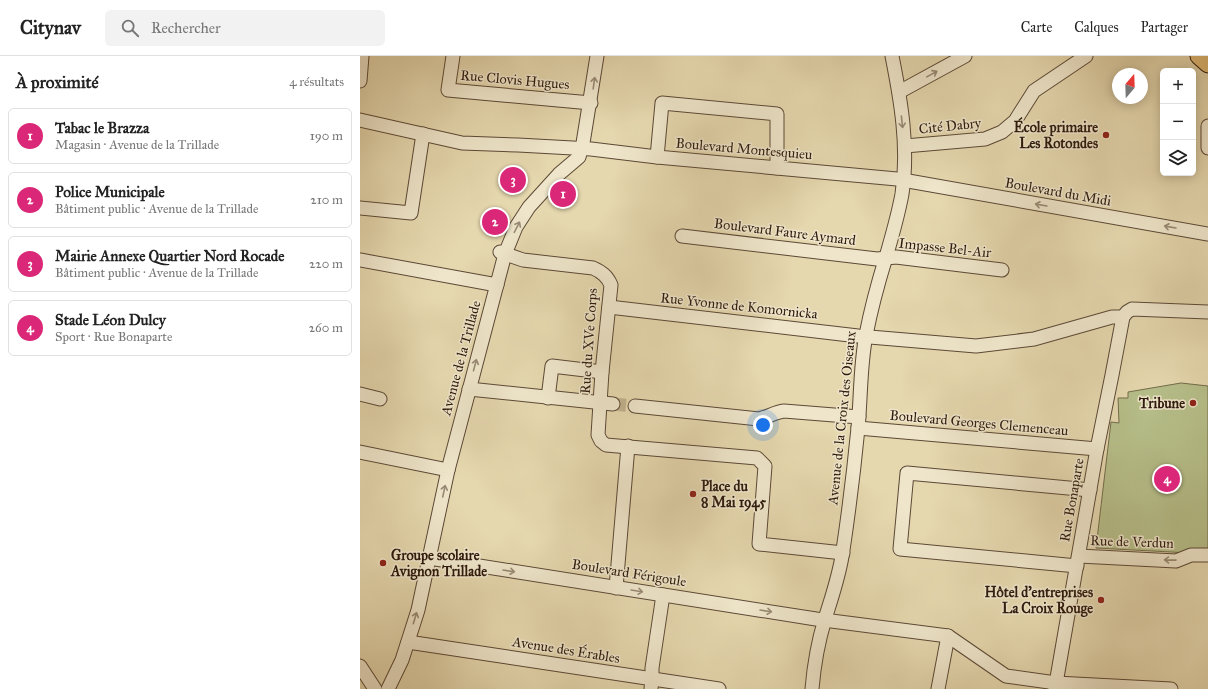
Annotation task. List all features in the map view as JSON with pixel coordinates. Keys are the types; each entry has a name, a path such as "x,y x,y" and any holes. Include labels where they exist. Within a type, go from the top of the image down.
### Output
{"main road":[{"path":"1199,56 1208,64"}],"street":[{"path":"360,82 362,56"},
{"name":"Rue Clovis Hugues","path":"453,56 448,90 591,103"},
{"name":"Avenue de la Trillade","path":"388,689 402,660 418,610 448,470 497,285 503,253 516,227 529,207 559,174 579,157 591,103 598,56"},
{"name":"Avenue de la Croix des Oiseaux","path":"812,689 817,652 837,581 843,552 858,423 860,380 866,336 885,258 898,215 903,180 905,146 899,92 892,56"},
{"path":"899,92 965,56"},
{"name":"Cité Dabry","path":"905,146 986,139 1002,132 1015,121 1034,90 1086,56"},
{"path":"657,157 662,103 777,114 777,168"},
{"name":"Boulevard Montesquieu","path":"360,120 462,144 582,148 657,157 903,180"},
{"path":"1208,126 1208,148"},
{"path":"360,208 411,213 423,134"},
{"name":"Boulevard du Midi","path":"903,180 913,183 1208,234"},
{"name":"Boulevard Faure Aymard","path":"682,236 877,259 885,258"},
{"name":"Rue du XVe Corps","path":"503,253 523,260 593,268 602,272 611,285 602,372 606,403 598,436 601,441 606,445 757,458 765,466 759,544 843,552"},
{"name":"Impasse Bel-Air","path":"885,258 896,257 1002,270"},
{"path":"360,260 497,285"},
{"name":"Rue Yvonne de Komornicka","path":"609,307 866,336 976,346 1034,339 1112,317 1123,317 1132,309 1208,312"},
{"name":"Rue Bonaparte","path":"1055,686 1097,449 1123,317"},
{"path":"548,398 552,366 602,372"},
{"path":"469,389 606,403"},
{"path":"360,394 380,399"},
{"name":"Boulevard Georges Clemenceau","path":"635,406 759,418 768,417 777,412 794,411 858,423 1097,449"},
{"path":"616,588 628,446"},
{"path":"360,452 448,470"},
{"name":"Rue de Verdun","path":"1090,490 907,473 900,550 1078,561 1176,561 1192,555 1208,555"},
{"name":"Boulevard Férigoule","path":"429,558 816,619 948,636"},
{"path":"652,684 652,668 663,595"},
{"path":"938,689 948,636 1006,676 1055,686 1171,689"},
{"name":"Avenue des Érables","path":"408,642 652,684 719,689"},
{"path":"360,666 371,687"}],"green space":[{"path":"1181,383 1208,386 1208,554 1096,548 1111,422 1119,423 1118,398 1128,398 1128,392"}],"tunnel":[{"path":"613,404 635,406"}],"place":[{"name":"École primaire Les Rotondes","path":"1106,135"},
{"name":"Mairie Annexe Quartier Nord Rocade","path":"513,180"},
{"name":"Tabac le Brazza","path":"563,194"},
{"name":"Police Municipale","path":"495,222"},
{"name":"Tribune","path":"1193,403"},
{"name":"Stade Léon Dulcy","path":"1167,479"},
{"name":"Place du 8 Mai 1945","path":"693,494"},
{"name":"Groupe scolaire Avignon Trillade","path":"383,563"},
{"name":"Hôtel d'entreprises La Croix Rouge","path":"1101,600"}]}
